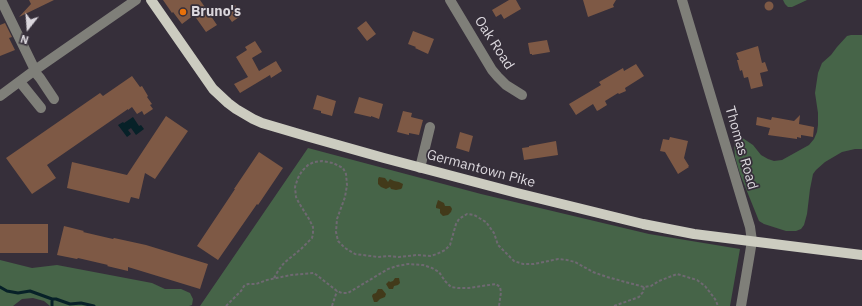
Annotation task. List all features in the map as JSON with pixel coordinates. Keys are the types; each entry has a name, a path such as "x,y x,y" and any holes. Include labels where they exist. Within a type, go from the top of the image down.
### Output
{"main road":[{"name":"Germantown Pike","path":"151,0 213,89 228,103 253,119 420,168 517,194 643,224 694,234 862,255"}],"street":[{"path":"1,0 35,71 54,99"},
{"path":"0,96 136,0"},
{"name":"Oak Road","path":"450,0 495,74 506,85 522,95"},
{"name":"Thomas Road","path":"682,0 750,227 752,241 741,306"},
{"path":"20,82 41,108"},
{"path":"420,168 430,128"}],"path":[{"path":"274,278 284,263 312,238 313,227 296,197 295,186 302,171 308,165 314,162 322,161 333,163 344,168 347,185 345,197 337,219 336,232 338,241 345,248 355,254 378,257 417,255 430,256 437,254 445,250 450,245 459,219 467,214 474,215 486,222 494,233 498,245 514,261 523,264 534,264 558,259 567,260 575,262 593,272 607,277 644,287 651,286 677,274 697,280 705,286 716,299 718,306"},
{"path":"226,306 244,286 291,274 314,273 337,291 348,293 388,269 408,264 423,265 432,268 439,272 451,287 469,288 496,284 500,287 501,292 499,306"},
{"path":"614,306 639,297 643,292 644,287"},
{"path":"332,306 337,291"}],"green space":[{"path":"783,0 807,0 792,7 788,7"},
{"path":"862,35 862,149 842,152 825,162 816,170 813,174 807,214 804,225 801,229 796,231 786,231 764,224 759,221 740,174 735,157 734,143 736,138 739,136 741,137 753,145 761,155 774,161 782,160 809,145 814,139 818,125 815,93 818,73 822,63 847,36"},
{"path":"308,148 481,194 649,234 740,249 730,306 200,306"},
{"path":"0,260 32,268 57,265 152,283 165,289 181,289 190,293 193,299 192,305 50,306 44,301 33,298 22,299 13,306 0,306"}],"sand":[{"path":"379,177 385,178 388,182 390,179 399,182 403,184 402,188 396,190 391,189 390,187 386,189 381,187 378,184"},
{"path":"438,200 444,203 445,206 451,207 451,212 448,215 443,216 440,213 440,209 436,208"},
{"path":"395,278 399,278 400,283 394,286 393,289 389,289 386,284 389,281 393,281"},
{"path":"378,289 382,289 386,294 385,297 377,302 374,302 372,296"}],"water":[{"path":"133,117 139,126 141,125 144,129 136,135 131,128 128,130 131,134 127,137 118,125"}],"building":[{"path":"29,0 54,0 19,17 31,4"},
{"path":"163,0 200,0 217,25 206,32 194,15 182,24"},
{"path":"509,0 516,0 521,9 504,19 501,14 496,17 492,10"},
{"path":"583,0 616,0 613,5 614,7 588,17"},
{"path":"769,1 774,6 769,11 764,6"},
{"path":"235,5 242,15 232,22 225,12"},
{"path":"366,21 376,34 367,41 357,28"},
{"path":"5,23 12,37 9,38 15,50 0,56 0,25"},
{"path":"413,31 434,39 428,54 408,44"},
{"path":"547,40 550,52 530,54 528,43"},
{"path":"255,41 262,52 252,58 259,71 276,61 282,71 271,78 270,75 240,93 234,84 248,77 236,57 247,50 245,47"},
{"path":"758,46 762,63 765,62 768,71 760,73 763,86 751,89 748,77 744,78 742,70 740,71 737,60 739,60 736,53"},
{"path":"636,64 644,76 625,88 626,91 619,94 618,93 605,101 607,105 599,110 597,111 593,104 576,115 569,104 601,85 599,82 623,68 624,71"},
{"path":"132,76 140,87 142,86 152,104 150,105 153,109 144,115 142,111 137,114 132,107 128,109 47,165 56,178 32,194 6,158 100,93 103,96"},
{"path":"317,95 336,101 332,116 313,109"},
{"path":"359,97 383,104 379,119 354,113"},
{"path":"403,111 412,113 411,117 423,120 419,135 409,133 409,135 397,132"},
{"path":"800,115 799,124 814,127 813,137 801,135 801,138 797,137 797,139 768,135 770,128 756,125 757,117 771,120 772,117 794,121"},
{"path":"166,116 188,131 155,179 145,173 139,199 131,197 129,203 67,188 72,162 127,175"},
{"path":"460,132 473,136 469,152 456,148"},
{"path":"670,137 688,141 684,158 689,167 678,174 665,152 660,151 663,139 669,140"},
{"path":"556,141 558,155 524,160 522,148"},
{"path":"259,152 283,168 218,260 197,246"},
{"path":"0,224 48,224 48,253 0,253"},
{"path":"64,226 113,239 146,245 208,264 200,289 128,267 128,271 78,258 57,255"}],"waterway":[{"path":"0,287 7,291 18,293 30,291 70,304 81,303 94,306"},
{"path":"52,299 52,306"}],"place":[{"name":"Bruno's","path":"183,12"}]}
